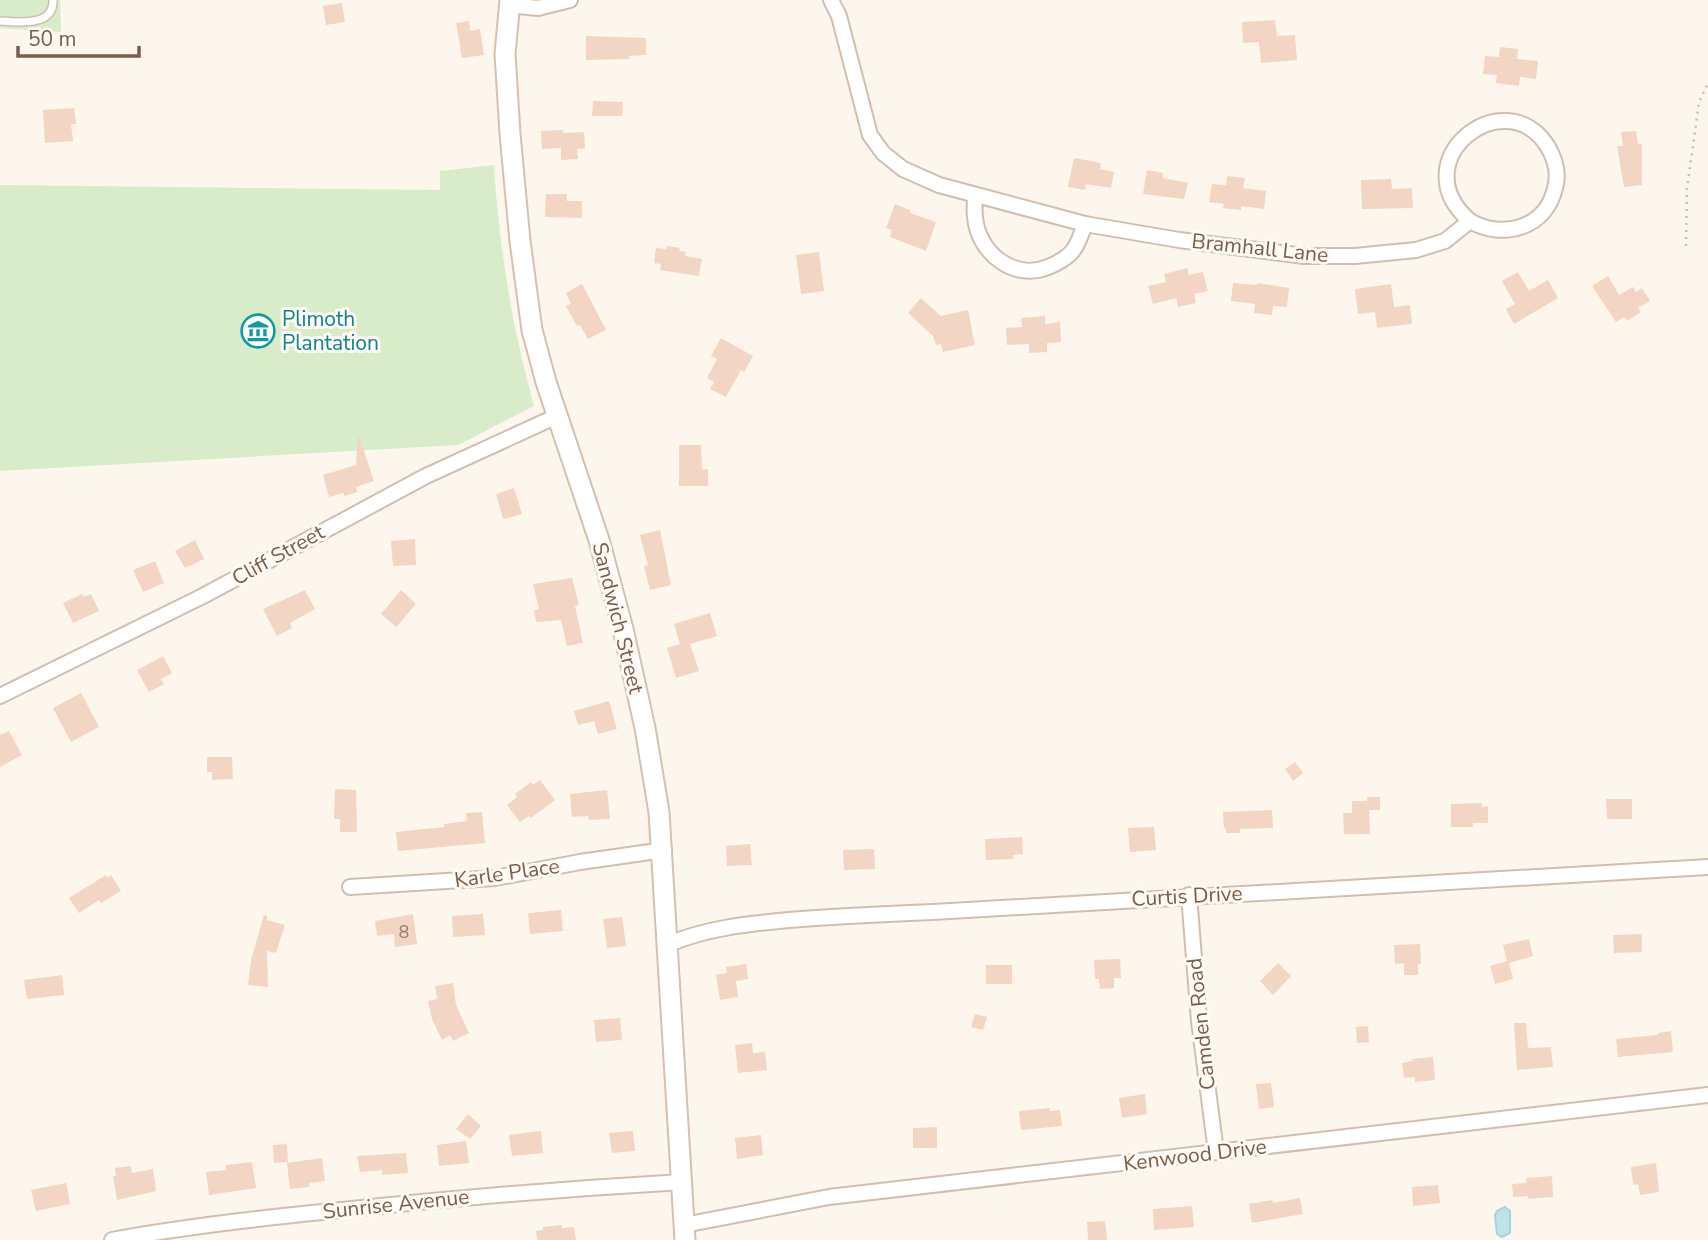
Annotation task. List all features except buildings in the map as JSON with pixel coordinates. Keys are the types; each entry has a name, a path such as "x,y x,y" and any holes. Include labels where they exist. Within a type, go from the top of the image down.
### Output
{"street":[{"path":"510,3 538,8 570,0"},
{"name":"Bramhall Lane","path":"831,0 839,16 870,135 883,153 903,169 939,185 1085,224 1304,256 1416,250 1445,241 1470,221"},
{"name":"Sandwich Street","path":"510,3 505,43 507,88 522,264 534,339 599,540 626,642 652,763 664,850 685,1232"},
{"path":"1505,121 1528,128 1545,143 1555,164 1556,187 1546,209 1528,225 1504,231 1481,227 1470,221 1455,206 1448,187 1448,166 1456,146 1472,130 1482,125 1505,121"},
{"path":"975,196 975,219 980,236 992,256 1010,268 1037,272 1055,264 1074,250 1085,224"},
{"name":"Cliff Street","path":"0,696 203,596 426,476 557,416"},
{"name":"Karle Place","path":"350,887 495,878 664,850"},
{"name":"Curtis Drive","path":"668,944 693,934 740,925 849,915 1708,867"},
{"name":"Camden Road","path":"1189,895 1199,1021 1216,1152"},
{"name":"Kenwood Drive","path":"685,1232 829,1197 1708,1096"},
{"name":"Sunrise Avenue","path":"112,1240 232,1222 420,1201 682,1182"}],"lane":[{"path":"0,21 39,20 49,14 53,0"}],"path":[{"path":"1686,246 1687,189 1699,102 1708,83"}],"green space":[{"path":"0,0 60,0 61,32 0,28"},
{"name":"Plimoth Plantation","path":"494,165 508,287 534,406 458,445 0,471 0,185 440,190 440,171"}],"water":[{"path":"1505,1207 1510,1211 1510,1233 1502,1237 1497,1234 1495,1215"}],"place":[{"name":"Plimoth Plantation","path":"258,331"}]}
